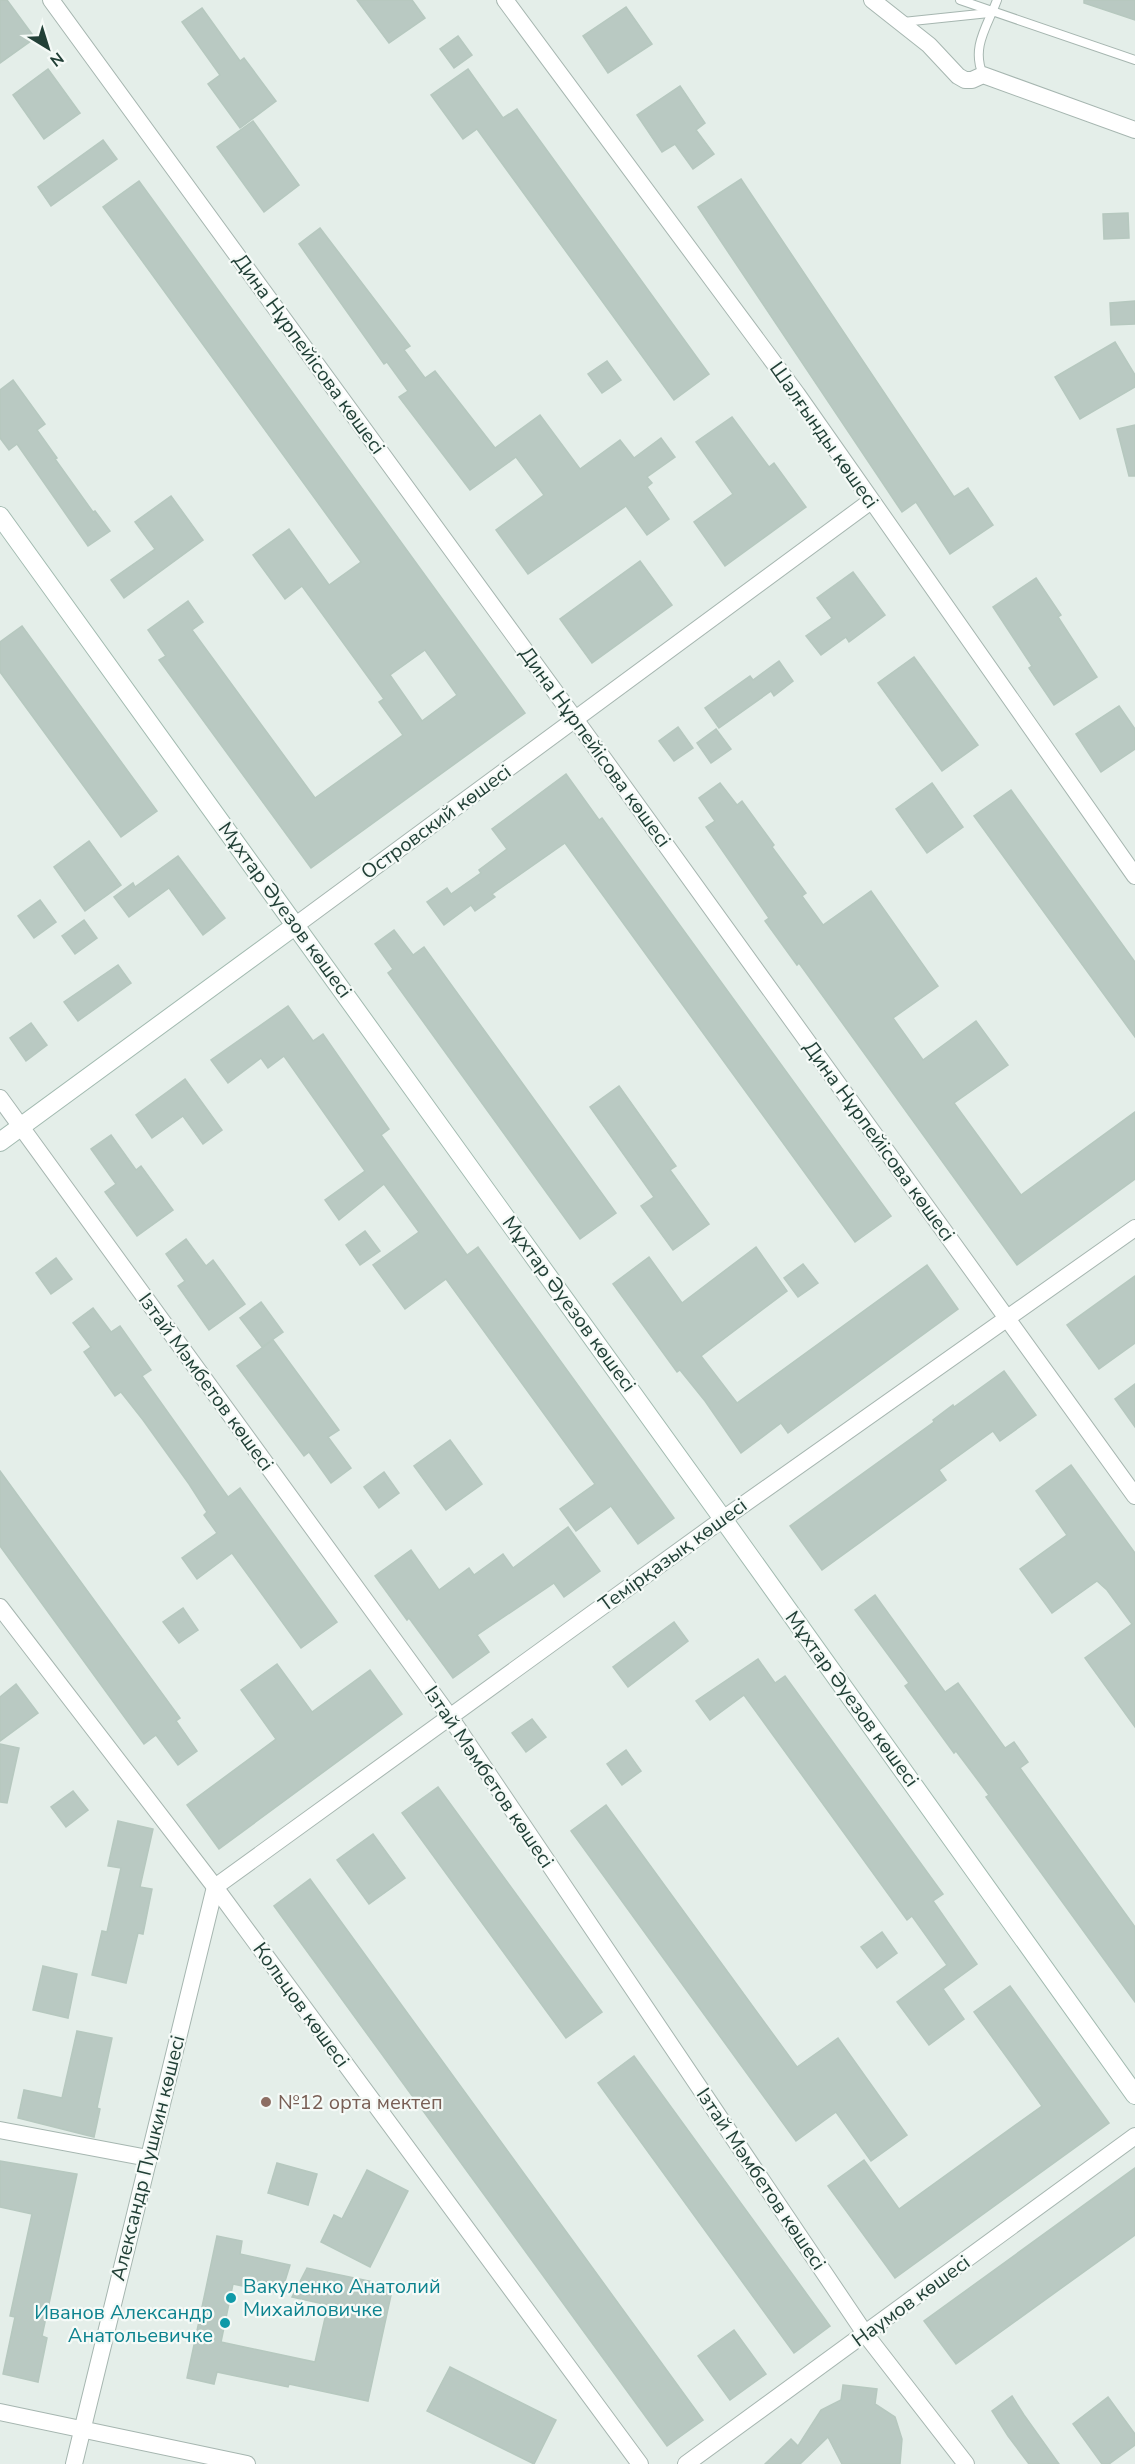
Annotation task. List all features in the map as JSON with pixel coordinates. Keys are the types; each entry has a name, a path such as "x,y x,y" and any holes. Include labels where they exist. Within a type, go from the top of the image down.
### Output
{"street":[{"name":"Дина Нұрпейісова көшесі","path":"51,0 575,719 1135,1496"},
{"name":"Шалғынды көшесі","path":"505,0 797,394 1135,876"},
{"path":"872,0 929,45 958,76 965,80 972,80 983,75 1135,130"},
{"name":"Островский көшесі","path":"0,1142 871,501"},
{"name":"Мұхтар Әуезов көшесі","path":"0,516 1135,2095"},
{"name":"Ізтай Мәмбетов көшесі","path":"0,1098 450,1717 866,2335 966,2464"},
{"name":"Темірқазық көшесі","path":"215,1887 723,1519 1135,1228"},
{"name":"Кольцов көшесі","path":"0,1607 215,1887 640,2464"},
{"name":"Александр Пушкин көшесі","path":"74,2464 215,1887"},
{"path":"0,2130 148,2158"},
{"name":"Наумов көшесі","path":"686,2464 866,2335 1135,2136"},
{"path":"0,2412 248,2464"}],"lane":[{"path":"960,0 1135,60"},
{"path":"983,75 977,62 979,45 997,0"},
{"path":"902,23 992,12"}],"building":[{"path":"0,0 7,0 35,38 0,63"},
{"path":"357,0 412,0 425,18 389,43"},
{"path":"1084,0 1135,0 1135,20 1084,3"},
{"path":"626,7 652,44 608,73 583,36"},
{"path":"202,8 240,61 244,58 276,101 240,128 208,84 220,75 182,22"},
{"path":"458,36 472,55 454,68 440,49"},
{"path":"48,69 80,113 44,139 13,95"},
{"path":"468,69 503,118 517,109 709,374 674,400 477,129 463,139 431,95"},
{"path":"680,86 705,123 696,130 714,154 693,169 675,144 662,152 637,115"},
{"path":"253,121 299,185 264,212 217,147"},
{"path":"103,140 117,159 51,206 38,187"},
{"path":"741,179 954,497 968,488 993,525 950,554 916,502 902,512 698,207"},
{"path":"139,181 525,713 311,868 159,660 166,656 148,630 188,601 203,622 192,630 315,798 403,735 379,702 384,699 302,586 285,599 253,555 289,529 329,585 361,562 103,207","holes":["425,650 457,695 422,721 390,675"]},
{"path":"1128,213 1129,238 1104,239 1103,214"},
{"path":"320,228 410,346 404,350 425,378 435,371 495,448 540,415 580,469 620,440 634,458 661,438 675,457 647,477 652,483 647,487 669,519 647,535 626,506 528,574 496,530 544,495 516,457 470,490 399,397 408,391 387,362 384,364 299,244"},
{"path":"1135,301 1135,324 1111,325 1110,303"},
{"path":"1115,342 1135,375 1135,387 1080,419 1055,377"},
{"path":"607,361 621,380 602,393 588,374"},
{"path":"13,380 45,424 37,430 57,458 55,459 93,512 95,511 110,531 88,546 17,444 9,450 0,438 0,390"},
{"path":"732,417 769,467 774,463 806,507 725,566 694,522 733,494 696,442"},
{"path":"1135,425 1135,476 1129,476 1117,429"},
{"path":"171,496 203,540 124,598 111,580 155,549 135,522"},
{"path":"640,561 672,605 592,663 560,619"},
{"path":"853,572 885,615 849,642 846,637 821,655 806,636 832,618 817,598"},
{"path":"1036,578 1061,615 1058,617 1097,677 1054,705 1029,668 1032,666 993,607"},
{"path":"22,626 157,811 121,837 0,672 0,642"},
{"path":"914,657 978,745 942,771 878,683"},
{"path":"779,661 793,681 774,696 771,691 719,728 705,708 750,676 753,680"},
{"path":"1119,706 1135,729 1135,749 1101,772 1076,734"},
{"path":"678,727 693,748 674,761 659,741"},
{"path":"716,729 731,749 711,763 697,743"},
{"path":"566,774 599,820 602,818 891,1216 855,1242 565,843 492,894 495,897 475,911 471,905 444,925 427,902 447,888 451,894 481,873 479,870 507,849 492,829"},
{"path":"720,783 737,805 742,801 774,845 772,847 806,893 802,896 823,925 871,891 938,986 893,1018 923,1060 976,1021 1008,1065 954,1103 1021,1195 1135,1112 1135,1179 1017,1265 799,963 797,965 765,921 769,918 706,827 715,821 699,798"},
{"path":"932,783 963,827 927,853 896,809"},
{"path":"1011,790 1135,962 1135,1037 974,816"},
{"path":"89,841 121,885 85,911 54,867"},
{"path":"178,856 225,918 203,935 169,888 129,917 114,897 133,883 135,887"},
{"path":"40,900 56,922 34,938 18,916"},
{"path":"84,920 97,938 75,954 62,936"},
{"path":"394,930 413,955 424,947 616,1213 580,1239 388,973 393,969 375,944"},
{"path":"118,965 131,983 78,1021 64,1002"},
{"path":"288,1006 313,1041 323,1034 389,1129 381,1135 467,1255 478,1247 674,1518 638,1544 611,1506 576,1531 560,1509 595,1484 446,1279 405,1309 373,1265 419,1232 384,1184 339,1220 325,1200 365,1171 284,1056 268,1068 261,1058 228,1083 211,1060"},
{"path":"31,1023 47,1045 26,1061 10,1038"},
{"path":"185,1079 222,1130 203,1144 183,1116 152,1138 136,1115"},
{"path":"619,1086 676,1166 670,1170 709,1224 673,1250 641,1206 654,1197 590,1107"},
{"path":"111,1135 136,1170 141,1166 173,1210 137,1236 105,1192 116,1184 91,1149"},
{"path":"365,1231 380,1251 360,1265 346,1245"},
{"path":"186,1239 206,1266 213,1260 245,1304 209,1330 178,1286 185,1281 166,1254"},
{"path":"756,1247 787,1291 701,1356 737,1403 927,1265 958,1309 788,1433 781,1423 741,1453 705,1401 680,1370 677,1372 613,1284 649,1257 682,1303"},
{"path":"56,1258 72,1279 51,1294 36,1273"},
{"path":"803,1264 818,1283 798,1297 784,1278"},
{"path":"1135,1276 1135,1343 1099,1369 1067,1325"},
{"path":"261,1302 283,1332 262,1347 240,1318"},
{"path":"93,1308 111,1332 120,1326 151,1370 142,1376 228,1497 240,1488 337,1622 301,1648 232,1553 197,1579 182,1558 217,1533 204,1515 207,1512 189,1484 143,1420 121,1392 115,1396 84,1352 91,1347 73,1323"},
{"path":"273,1340 339,1430 328,1437 351,1468 331,1483 309,1452 304,1456 237,1366"},
{"path":"1004,1371 1036,1415 1000,1441 993,1431 939,1470 946,1480 822,1570 790,1526 934,1422 933,1420 953,1405 954,1407"},
{"path":"1135,1384 1135,1427 1115,1399"},
{"path":"450,1440 482,1484 446,1510 414,1466"},
{"path":"1071,1465 1135,1553 1135,1727 1085,1658 1132,1624 1107,1590 1097,1581 1052,1613 1020,1569 1067,1535 1036,1491"},
{"path":"0,1471 180,1718 176,1721 197,1751 178,1765 156,1735 144,1744 0,1546"},
{"path":"384,1472 399,1493 379,1508 364,1487"},
{"path":"568,1527 600,1571 564,1597 554,1583 477,1635 489,1652 453,1678 375,1576 411,1550 439,1590 469,1568 474,1575 503,1554 513,1568"},
{"path":"875,1595 945,1692 958,1683 1005,1748 1014,1742 1028,1762 1020,1768 1135,1927 1135,2002 986,1797 989,1795 956,1751 954,1753 905,1686 909,1683 855,1610"},
{"path":"183,1608 198,1630 179,1643 163,1622"},
{"path":"674,1622 688,1641 628,1687 613,1667"},
{"path":"758,1659 775,1683 785,1676 943,1894 933,1901 977,1964 943,1989 964,2019 929,2045 897,2002 947,1965 912,1916 907,1920 744,1695 710,1720 696,1701"},
{"path":"277,1664 312,1712 370,1670 402,1714 219,1849 187,1805 276,1739 241,1690"},
{"path":"16,1684 38,1713 0,1741 0,1697"},
{"path":"532,1719 546,1737 526,1752 512,1733"},
{"path":"0,1744 19,1748 7,1803 0,1802"},
{"path":"626,1750 641,1771 622,1785 607,1764"},
{"path":"438,1787 602,2012 566,2038 402,1813"},
{"path":"73,1791 88,1810 66,1827 51,1807"},
{"path":"606,1805 797,2067 838,2038 907,2135 871,2161 836,2112 796,2141 571,1831"},
{"path":"118,1821 153,1829 140,1887 152,1889 143,1934 138,1933 126,1983 92,1975 102,1931 107,1932 121,1868 108,1866"},
{"path":"373,1834 405,1878 369,1904 337,1860"},
{"path":"310,1879 703,2420 667,2446 274,1906"},
{"path":"882,1932 897,1953 877,1968 861,1947"},
{"path":"43,1966 77,1974 68,2018 33,2010"},
{"path":"1010,1986 1109,2123 895,2278 828,2186 864,2160 899,2209 1042,2106 974,2012"},
{"path":"77,2031 112,2038 97,2108 100,2109 94,2137 18,2118 24,2090 62,2098"},
{"path":"634,2056 830,2326 794,2353 598,2083"},
{"path":"0,2161 77,2174 42,2336 47,2338 38,2382 3,2374 15,2317 10,2316 32,2214 0,2207"},
{"path":"277,2163 317,2174 308,2205 268,2193"},
{"path":"1135,2168 1135,2235 956,2364 924,2321"},
{"path":"367,2170 408,2191 370,2267 321,2242 334,2215 342,2219"},
{"path":"217,2236 242,2241 240,2254 290,2265 281,2294 233,2284 221,2342 315,2362 328,2305 292,2297 307,2268 393,2286 368,2401 217,2372 214,2384 187,2378"},
{"path":"734,2330 766,2374 730,2400 698,2356"},
{"path":"450,2367 556,2420 534,2464 427,2411"},
{"path":"843,2385 877,2389 875,2404 895,2417 902,2439 900,2464 842,2464 828,2437 800,2464 765,2464 791,2439 798,2446 821,2410 841,2400"},
{"path":"1012,2396 1059,2464 1029,2464 1008,2436 992,2411"},
{"path":"1108,2397 1135,2434 1135,2445 1109,2464 1102,2464 1073,2424"}],"place":[{"name":"№12 орта мектеп","path":"266,2102"},
{"name":"Вакуленко Анатолий Михайловичке","path":"231,2298"},
{"name":"Иванов Александр Анатольевичке","path":"225,2323"}]}
